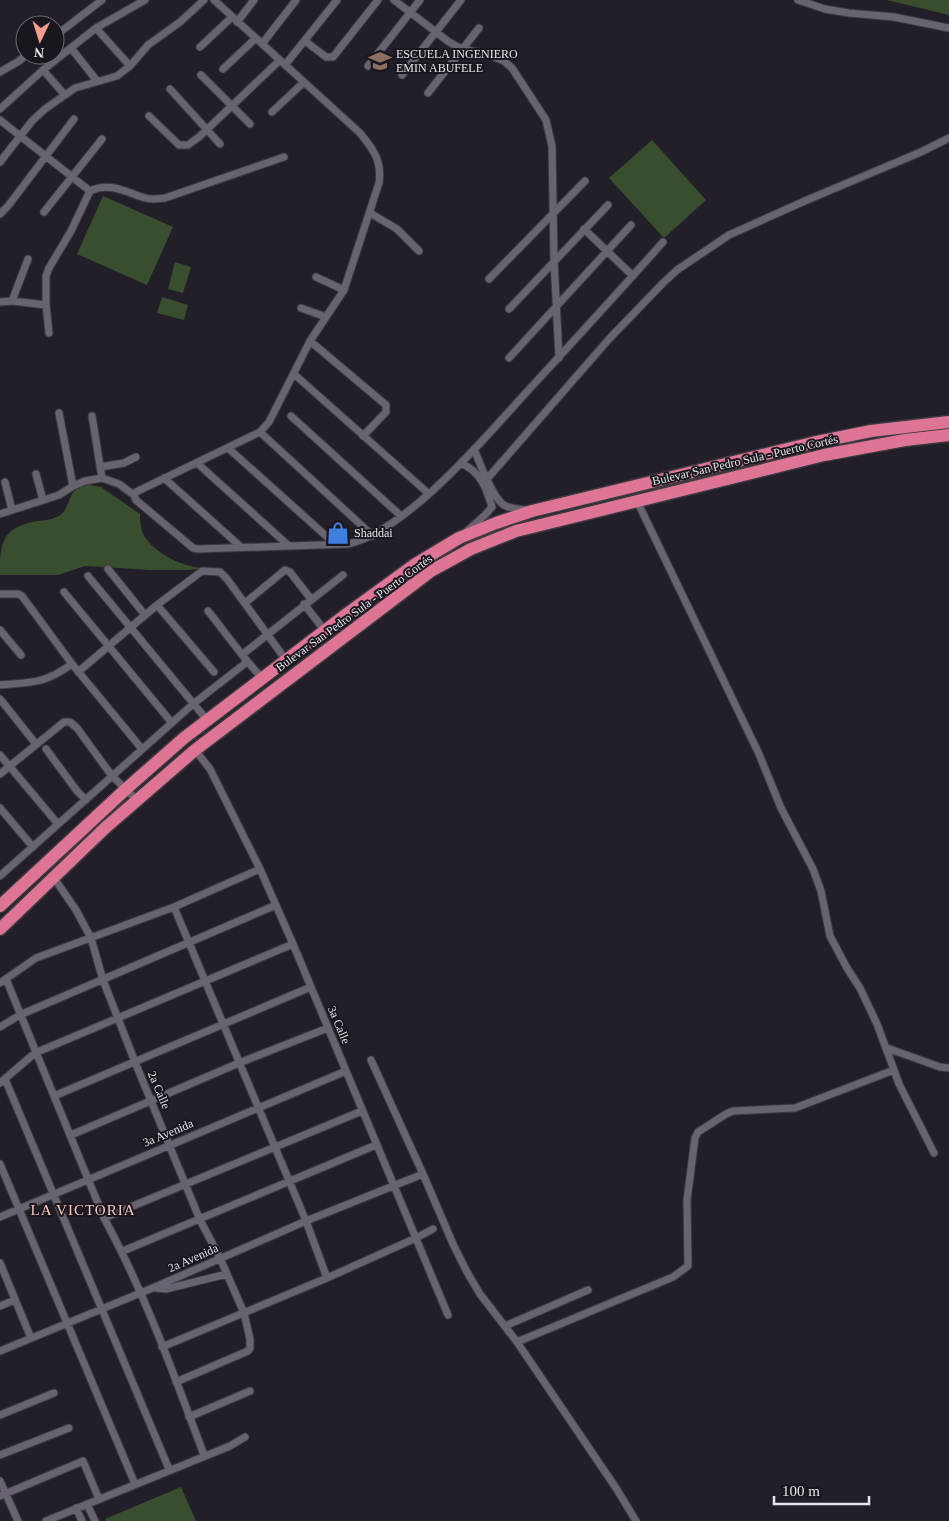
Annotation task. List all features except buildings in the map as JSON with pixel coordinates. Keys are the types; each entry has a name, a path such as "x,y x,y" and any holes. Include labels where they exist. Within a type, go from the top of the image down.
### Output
{"highway":[{"name":"Bulevar San Pedro Sula - Puerto Cortés","path":"0,906 184,738 414,565 459,538 496,522 532,511 722,465 871,431 949,422"},
{"name":"Bulevar San Pedro Sula - Puerto Cortés","path":"0,929 136,800 195,750 431,571 471,549 516,531 824,455 905,440 949,436"},
{"path":"696,486 687,485 686,481 689,478 718,470 722,465"},
{"path":"637,501 642,494 678,486 682,483 680,479 671,478"}],"street":[{"path":"65,28 102,0"},
{"path":"0,109 42,70 96,28 145,0"},
{"path":"0,162 20,136 45,109 75,88 117,76 130,66 148,45 180,22 204,0"},
{"path":"134,495 136,492 164,478 197,464 260,432 269,422 310,341 344,290 352,269 357,246 380,183 379,160 354,126 214,0"},
{"path":"200,47 235,19 254,0"},
{"path":"223,69 259,41 296,0"},
{"path":"148,116 178,145 188,145 283,63 305,41 337,0"},
{"path":"305,41 326,57 332,58 378,0"},
{"path":"394,0 435,33 462,49 487,54 504,61 512,68 546,120 552,146 554,260 559,358"},
{"path":"368,66 420,0"},
{"path":"402,75 461,0"},
{"path":"798,0 825,9 894,17 949,28"},
{"path":"96,28 130,66"},
{"path":"428,93 479,28"},
{"path":"70,48 97,81"},
{"path":"0,72 15,63"},
{"path":"42,70 64,94"},
{"path":"201,75 250,124"},
{"path":"272,112 304,82"},
{"path":"170,89 220,144"},
{"path":"0,214 74,119"},
{"path":"0,120 90,191"},
{"path":"487,480 609,339 677,270 729,235 921,152 949,138"},
{"path":"44,212 102,139"},
{"path":"49,333 45,282 49,268 72,231 90,191 95,188 109,187 125,190 144,198 165,198 284,157"},
{"path":"489,280 585,181"},
{"path":"509,309 608,205"},
{"path":"370,212 397,229 419,251"},
{"path":"509,358 631,225"},
{"path":"584,229 633,276"},
{"path":"0,514 59,495 72,486 85,481 102,478 119,484 134,495 136,500 193,548 289,546 361,541 373,536 429,494 559,358 663,242"},
{"path":"12,301 28,259"},
{"path":"316,277 344,290"},
{"path":"0,302 12,301 46,305"},
{"path":"301,308 326,317"},
{"path":"310,341 386,405 386,412 364,436"},
{"path":"294,374 429,494"},
{"path":"58,413 72,486"},
{"path":"92,416 102,478"},
{"path":"291,416 401,516"},
{"path":"260,432 373,536"},
{"path":"228,448 335,544"},
{"path":"474,449 487,480 501,503 506,506 532,511"},
{"path":"100,467 124,463 136,457"},
{"path":"459,538 492,507 482,481 477,474 473,469 460,463"},
{"path":"197,464 289,546"},
{"path":"36,474 44,500"},
{"path":"164,478 241,547"},
{"path":"5,482 12,510"},
{"path":"637,501 758,754 781,808 813,869 830,936 860,988 887,1048 899,1084 934,1153"},
{"path":"108,569 145,615"},
{"path":"78,672 157,605 202,571 211,570 220,572 268,632 286,660"},
{"path":"245,603 285,570 290,572 311,599"},
{"path":"243,654 268,632 343,575"},
{"path":"88,576 207,720"},
{"path":"64,592 172,723"},
{"path":"0,594 18,594 22,596 78,672 142,749"},
{"path":"304,604 325,631"},
{"path":"157,605 214,672"},
{"path":"208,611 243,654 247,662 262,678"},
{"path":"1,633 21,655"},
{"path":"0,876 172,723 247,662"},
{"path":"0,685 38,682 72,664"},
{"path":"0,699 36,744"},
{"path":"0,774 64,722 70,722 77,728 112,776 136,800"},
{"path":"46,749 77,791 86,800"},
{"name":"3a Calle","path":"195,750 210,770 276,905 448,1315"},
{"path":"0,755 58,824"},
{"path":"0,808 33,847"},
{"path":"204,1455 123,1251 104,1218 20,1014 3,981 36,958 174,907 260,870"},
{"name":"2a Calle","path":"54,878 76,910 91,938 102,980 135,1062 200,1220 220,1258 244,1313 250,1339 248,1351 176,1382"},
{"path":"0,1027 20,1014 276,905"},
{"path":"174,907 306,1221 327,1278"},
{"path":"169,1469 54,1195 2,1081 36,1053 293,944"},
{"path":"54,1096 311,987"},
{"path":"71,1135 239,1063 328,1028"},
{"path":"887,1048 940,1067 949,1068"},
{"path":"371,1060 467,1272 480,1294 517,1342 616,1488 636,1521"},
{"path":"517,1342 673,1277 688,1266 687,1200 695,1138 698,1132 733,1111 796,1108 894,1070"},
{"name":"3a Avenida","path":"0,1217 346,1071"},
{"path":"104,1218 362,1110"},
{"path":"123,1251 376,1145"},
{"path":"0,1164 134,1484"},
{"name":"2a Avenida","path":"0,1351 68,1324 306,1221 423,1174"},
{"path":"162,1347 327,1278 416,1238 433,1228"},
{"path":"0,1264 31,1338"},
{"path":"155,1287 166,1289 226,1274"},
{"path":"505,1326 588,1290"},
{"path":"0,1306 15,1300"},
{"path":"189,1416 250,1392"},
{"path":"0,1415 54,1393"},
{"path":"0,1455 69,1428"},
{"path":"46,1521 169,1469 230,1446 246,1437"},
{"path":"3,1495 83,1461 99,1499"},
{"path":"0,1481 3,1495 18,1521"},
{"path":"87,1504 95,1521"},
{"path":"76,1508 82,1521"}],"green space":[{"path":"887,0 949,0 949,15"},
{"path":"652,140 706,200 664,238 609,178"},
{"path":"103,196 173,227 147,285 77,254"},
{"path":"175,262 191,267 183,293 168,289"},
{"path":"162,297 188,305 184,320 157,313"},
{"path":"85,484 101,487 140,514 143,534 158,551 179,562 202,568 191,570 150,570 85,566 58,575 0,575 0,556 8,534 21,525 53,519 59,516 66,508 74,491"},
{"path":"181,1487 196,1521 106,1521 105,1519"}],"place":[{"name":"ESCUELA INGENIERO EMIN ABUFELE","path":"380,61"},
{"name":"Shaddai","path":"338,533"}],"district":[{"name":"LA VICTORIA","path":"83,1210"}]}
